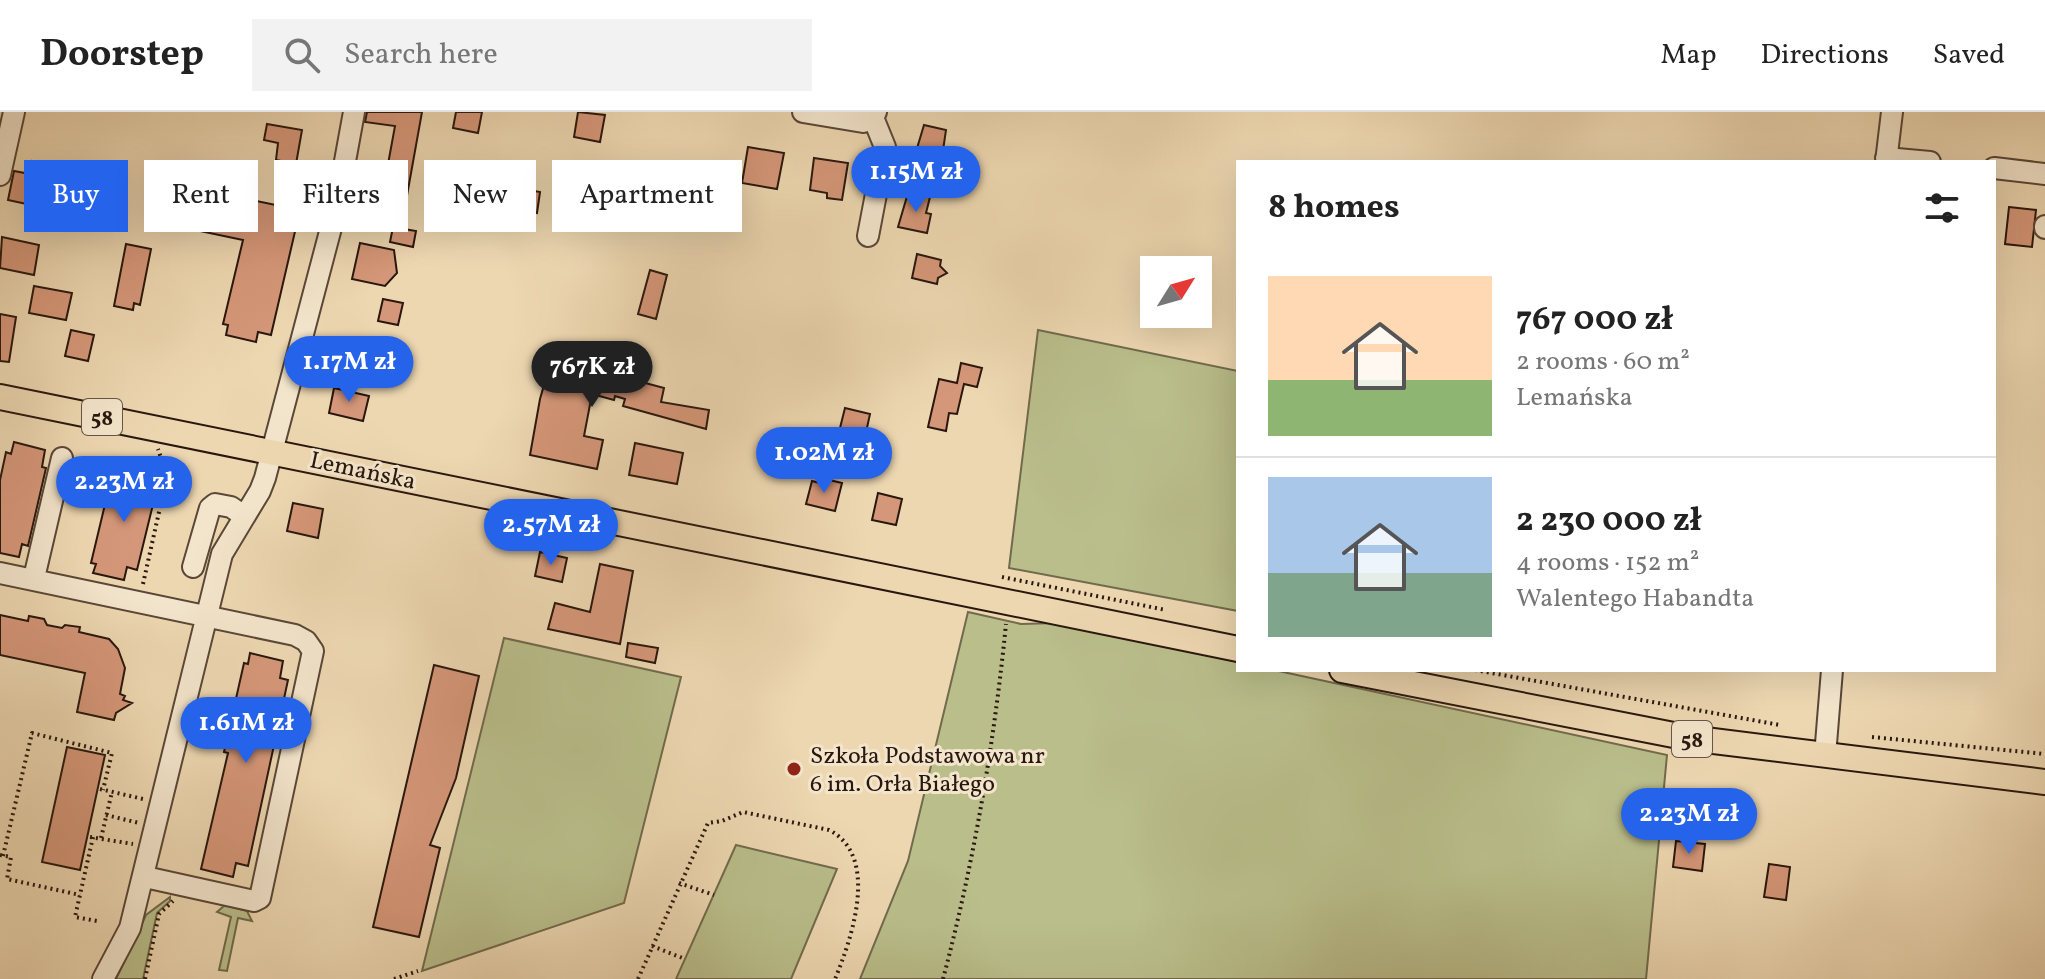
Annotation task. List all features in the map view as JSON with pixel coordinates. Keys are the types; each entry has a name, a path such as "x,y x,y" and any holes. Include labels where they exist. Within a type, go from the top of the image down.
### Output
{"main road":[{"name":"Lemańska","path":"0,397 1008,602"},
{"name":"58","path":"1008,602 1236,649"},
{"name":"58","path":"1352,672 1629,728 1825,756 2045,782"}],"street":[{"path":"0,175 14,112"},
{"path":"103,979 127,937 145,877 222,554 260,491 272,450 337,205 354,112"},
{"path":"803,112 863,122 874,114 885,147 868,236"},
{"path":"1886,160 1892,112"},
{"path":"1996,168 2045,174"},
{"path":"34,578 62,458"},
{"path":"193,567 210,508 215,504 231,507 244,516"},
{"path":"0,573 295,635 306,641 313,658 260,898 254,901 145,877"},
{"path":"1825,756 1832,672"}],"path":[{"path":"142,589 151,531 167,476 157,447"},
{"path":"155,497 162,499"},
{"path":"140,565 147,567"},
{"path":"943,979 962,907 995,731 1008,602"},
{"path":"1486,672 1784,726"},
{"path":"80,895 7,879 11,857 2,855 32,733 112,753 102,790 149,801"},
{"path":"1869,736 2045,754"},
{"path":"101,838 112,792"},
{"path":"638,979 708,823 743,812 790,820 840,835 855,859 857,897 835,979"},
{"path":"106,815 145,824"},
{"path":"97,921 75,917 91,837 140,845"},
{"path":"679,883 714,895"},
{"path":"145,979 159,914 176,899 178,885"},
{"path":"652,946 685,959"},
{"path":"394,979 418,971"}],"green space":[{"path":"1038,330 1236,371 1236,611 1009,568"},
{"path":"968,612 1021,624 1056,623 1236,662 1236,672 1283,672 1667,755 1646,979 860,979 908,861"},
{"path":"504,638 681,677 624,903 422,971"},
{"path":"736,845 837,869 791,979 676,979"},
{"path":"170,897 170,901 157,913 143,979 116,979 146,915"},
{"path":"225,905 247,911 252,921 238,918 227,971 219,970 231,917 217,912"}],"building":[{"path":"367,112 422,112 408,190 408,160 389,160 395,126 365,122"},
{"path":"456,112 482,112 478,133 453,128"},
{"path":"578,112 605,115 600,142 574,137"},
{"path":"267,124 302,130 297,160 276,160 278,143 264,140"},
{"path":"924,125 946,130 940,171 936,170 930,194 911,158 915,155"},
{"path":"748,147 784,153 777,189 742,183"},
{"path":"814,158 848,163 842,200 827,198 827,193 810,190"},
{"path":"14,171 24,173 24,203 8,200"},
{"path":"536,191 540,192 536,213"},
{"path":"908,193 930,197 926,213 931,214 927,233 898,227"},
{"path":"258,201 274,205 274,232 295,232 271,335 258,332 256,342 226,335 228,325 223,324 243,240 205,232 258,232"},
{"path":"2009,207 2036,210 2032,247 2005,244"},
{"path":"416,231 413,247 390,242 392,232"},
{"path":"2,237 39,245 34,275 0,268"},
{"path":"360,243 394,250 397,273 385,286 352,279"},
{"path":"126,244 151,249 140,305 134,303 133,310 114,306"},
{"path":"917,254 941,260 940,266 947,273 938,278 937,284 912,278"},
{"path":"650,270 667,275 656,319 638,314"},
{"path":"34,286 72,293 66,320 29,313"},
{"path":"383,299 403,303 398,325 378,321"},
{"path":"0,314 16,317 9,362 0,361"},
{"path":"71,330 94,335 88,361 65,356"},
{"path":"557,347 585,353 582,366 664,388 661,402 709,410 706,429 623,406 625,399 615,396 614,400 592,394 584,436 603,440 597,469 530,455 540,399 546,378 551,378"},
{"path":"961,363 982,368 977,387 964,384 957,414 949,413 946,431 928,427 939,379 957,383"},
{"path":"334,388 369,396 363,421 329,413"},
{"path":"845,408 870,414 865,437 839,432"},
{"path":"14,442 45,450 42,467 46,468 28,546 22,544 19,557 0,553 0,480 6,452 11,454"},
{"path":"635,443 683,453 677,484 629,475"},
{"path":"119,466 151,473 147,490 156,492 137,570 127,567 124,580 93,573 96,564 91,563 112,475 116,476"},
{"path":"825,479 842,483 835,511 806,504 812,481 824,484"},
{"path":"878,493 902,499 896,525 872,520"},
{"path":"293,503 323,509 318,538 287,531"},
{"path":"540,552 567,558 562,582 535,576"},
{"path":"600,564 633,571 620,644 548,629 555,603 590,612"},
{"path":"0,615 28,621 29,616 44,619 47,625 80,627 79,632 109,639 118,649 125,668 120,694 125,696 123,700 132,703 116,713 114,720 77,712 85,673 0,655"},
{"path":"628,643 658,648 655,663 626,657"},
{"path":"250,653 283,661 280,678 288,680 248,866 236,863 233,877 201,869 228,753 224,752 244,663 248,664"},
{"path":"434,665 479,676 456,778 430,845 440,848 419,937 373,927"},
{"path":"67,747 105,755 80,870 42,862"},
{"path":"1676,841 1705,844 1702,871 1673,867"},
{"path":"1769,864 1790,867 1786,900 1764,897"}],"place":[{"name":"Szkoła Podstawowa nr 6 im. Orła Białego","path":"794,769"}]}
